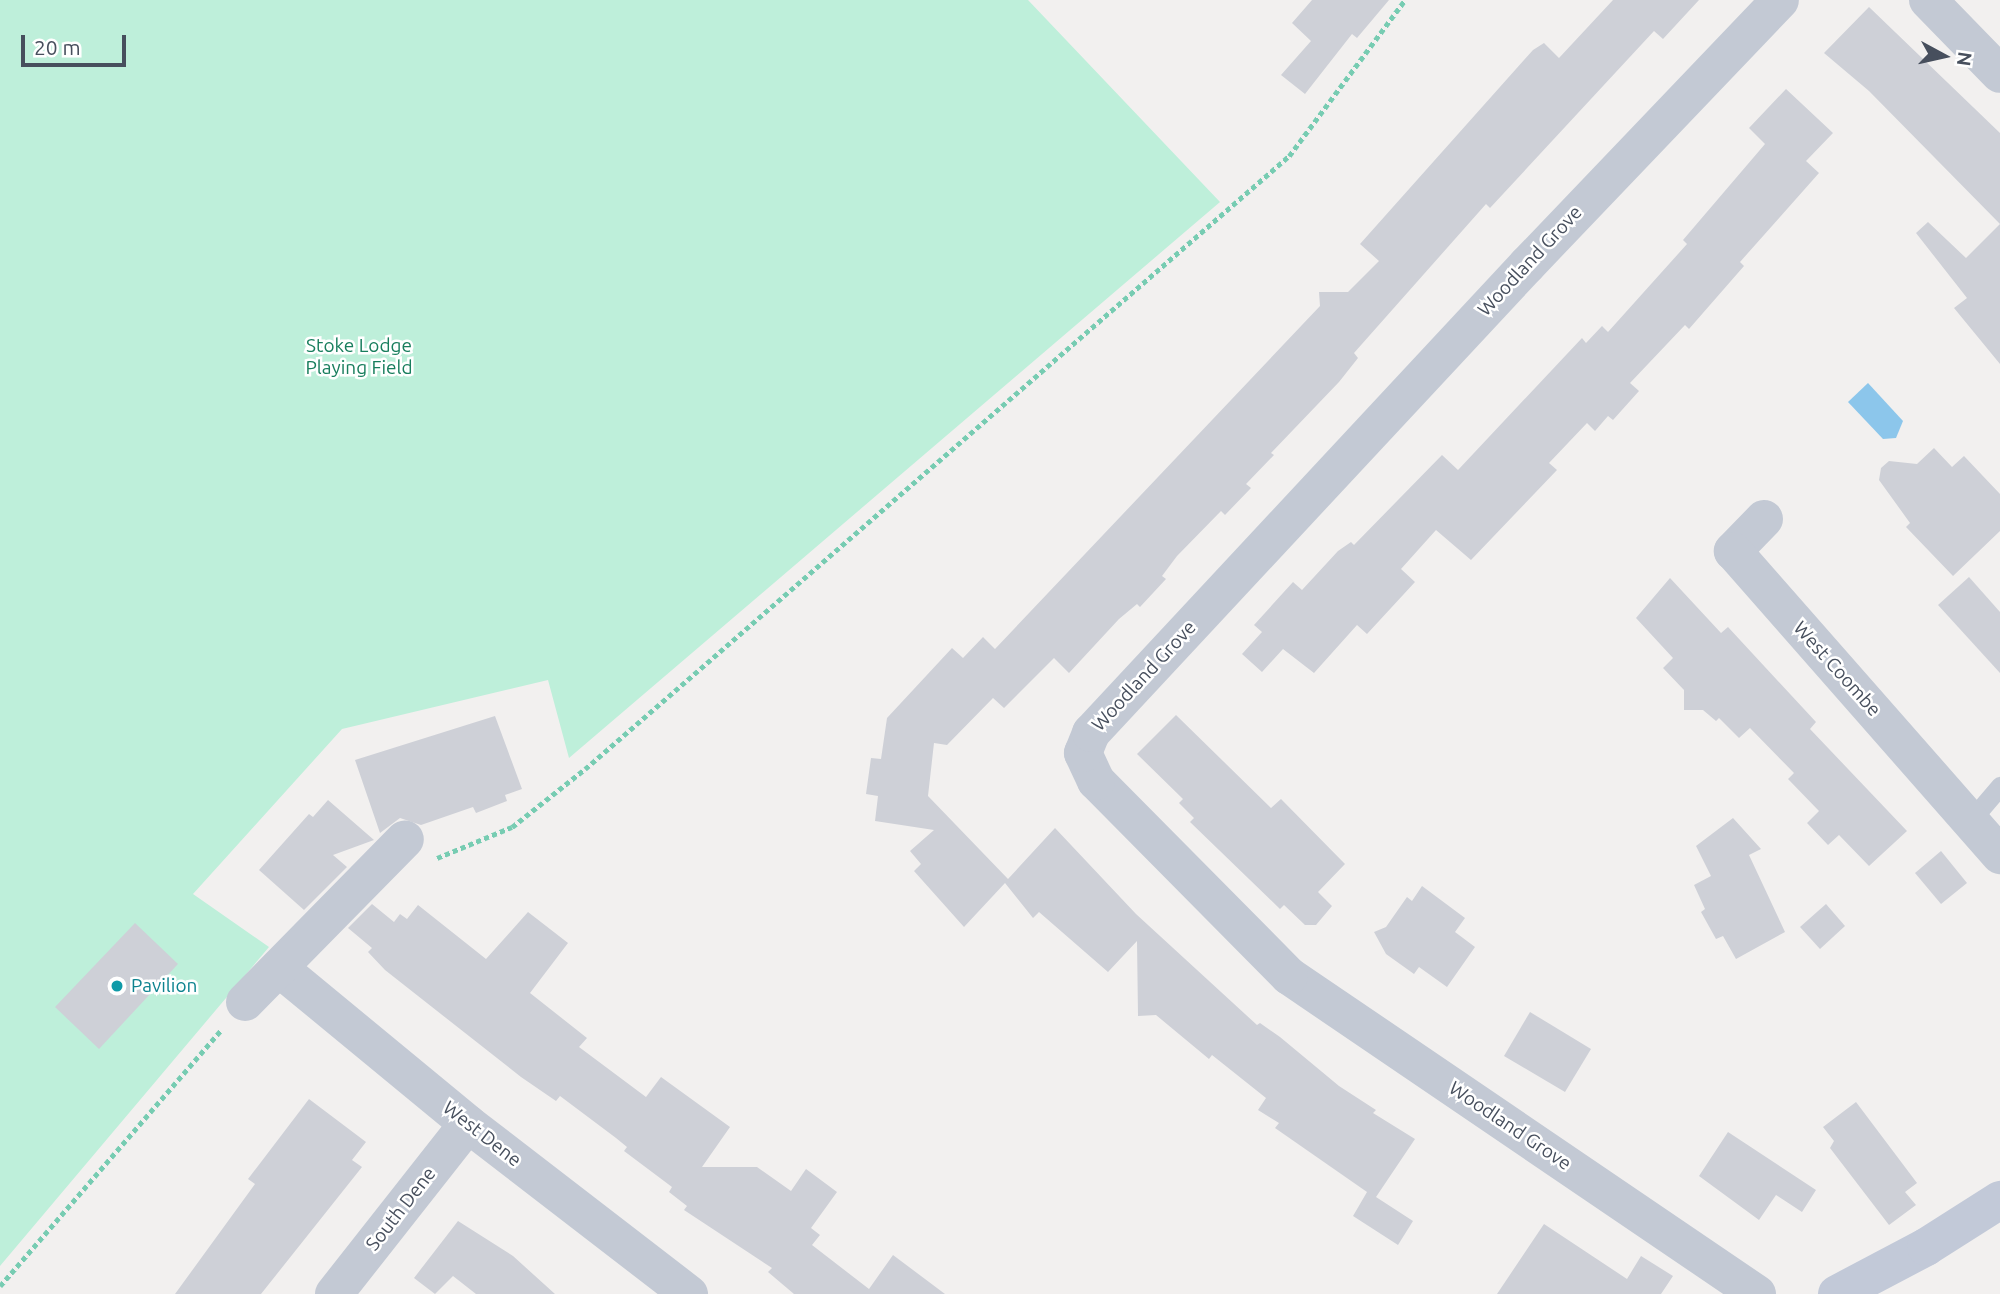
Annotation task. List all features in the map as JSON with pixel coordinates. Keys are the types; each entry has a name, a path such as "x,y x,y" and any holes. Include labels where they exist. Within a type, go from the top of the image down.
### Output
{"street":[{"name":"Woodland Grove","path":"1757,1294 1289,976 1096,782 1083,753 1091,733 1780,0"},
{"path":"1928,0 2000,74"},
{"name":"West Coombe","path":"1764,519 1733,551 2000,855"},
{"path":"245,1002 279,968 414,851"},
{"name":"West Dene","path":"279,968 468,1124 689,1294"},
{"name":"South Dene","path":"334,1294 468,1124"},
{"path":"1837,1294 1926,1247 2000,1200"}],"lane":[{"path":"1971,820 2000,786"}],"path":[{"path":"414,851 513,827 585,769 1289,156 1405,0"},
{"path":"0,1286 245,1002"}],"green space":[{"name":"Stoke Lodge Playing Field","path":"0,0 1028,0 1220,202 569,758 548,680 342,729 193,894 269,947 0,1266"}],"water":[{"path":"1868,383 1903,421 1896,438 1883,439 1848,402"}],"building":[{"path":"1312,0 1389,0 1357,38 1352,34 1305,94 1281,75 1311,41 1292,23"},
{"path":"1613,0 1699,0 1663,39 1654,31 1490,208 1486,204 1354,353 1358,358 1339,382 1271,453 1274,455 1246,484 1251,488 1225,515 1221,511 1177,556 1162,576 1166,579 1140,607 1137,604 1119,619 1069,673 1054,658 1004,708 993,698 947,745 934,743 928,796 1008,879 1055,828 1136,914 1257,1025 1260,1023 1280,1037 1339,1086 1376,1110 1373,1113 1415,1139 1376,1197 1413,1221 1398,1245 1353,1216 1367,1192 1275,1128 1279,1123 1258,1110 1266,1098 1212,1055 1209,1059 1156,1015 1138,1016 1137,941 1108,972 1039,912 1033,918 1005,883 964,927 914,871 921,864 910,851 934,830 875,821 878,796 866,794 871,758 881,759 887,718 952,648 963,658 983,637 995,649 1320,306 1319,292 1348,292 1379,261 1360,244 1533,50 1544,43 1559,58"},
{"path":"1869,7 2000,133 2000,224 1869,91 1824,53"},
{"path":"1786,89 1833,133 1806,161 1819,173 1740,262 1744,266 1689,329 1685,325 1630,383 1639,391 1613,420 1608,416 1595,431 1587,423 1549,463 1557,470 1471,560 1436,530 1401,569 1415,582 1367,634 1357,625 1314,673 1283,649 1262,672 1242,654 1262,632 1254,625 1293,582 1302,590 1338,551 1351,542 1354,545 1442,455 1458,470 1582,338 1586,343 1602,326 1608,332 1687,244 1683,240 1765,144 1749,128"},
{"path":"1928,222 1966,258 2000,224 2000,364 1954,308 1967,298 1916,233"},
{"path":"1934,448 1952,467 1964,456 2000,494 2000,531 1953,576 1906,527 1910,523 1879,480 1881,468 1889,461 1917,464"},
{"path":"1969,577 2000,612 2000,673 1938,605"},
{"path":"1670,578 1721,633 1728,627 1816,722 1810,729 1907,831 1869,866 1839,835 1828,845 1807,823 1819,811 1788,779 1794,773 1750,728 1739,738 1719,718 1716,721 1703,710 1684,710 1684,690 1663,668 1673,658 1636,618"},
{"path":"1176,715 1271,808 1281,799 1345,864 1318,892 1332,906 1316,925 1305,925 1284,905 1280,909 1190,822 1194,818 1179,803 1183,799 1137,754"},
{"path":"495,716 522,789 505,795 507,801 476,813 473,807 421,825 400,818 380,833 355,760"},
{"path":"328,800 374,840 333,855 347,867 304,910 259,870 309,814 313,817"},
{"path":"1733,818 1761,849 1749,855 1785,932 1736,959 1723,936 1716,939 1701,912 1705,909 1694,885 1711,876 1696,846"},
{"path":"1941,851 1967,883 1941,904 1915,873"},
{"path":"1422,886 1465,918 1455,932 1475,947 1447,987 1419,967 1414,974 1386,954 1374,932 1386,927 1407,897 1412,901"},
{"path":"372,904 394,922 400,914 407,919 418,905 486,959 528,912 568,943 530,993 587,1038 579,1047 646,1097 661,1077 730,1127 702,1167 757,1167 791,1191 806,1169 837,1192 811,1228 820,1235 812,1245 869,1289 893,1255 945,1294 794,1294 768,1272 772,1268 684,1210 687,1206 669,1192 672,1187 624,1151 627,1147 616,1138 560,1096 556,1101 521,1077 385,970 368,952 372,948 348,928"},
{"path":"1826,904 1845,926 1820,949 1800,927"},
{"name":"Pavilion","path":"135,923 178,964 99,1049 55,1007"},
{"path":"1530,1012 1591,1049 1565,1092 1504,1056"},
{"path":"309,1099 366,1142 352,1160 362,1167 261,1294 175,1294 255,1184 248,1179"},
{"path":"1856,1102 1917,1183 1905,1192 1916,1205 1889,1225 1830,1148 1834,1141 1823,1127"},
{"path":"1728,1132 1816,1190 1802,1212 1776,1195 1759,1220 1699,1176"},
{"path":"458,1221 513,1256 555,1294 476,1294 453,1276 435,1294 414,1278"},
{"path":"1544,1224 1627,1279 1641,1256 1673,1276 1661,1294 1497,1294"}],"place":[{"name":"Pavilion","path":"117,986"}]}
